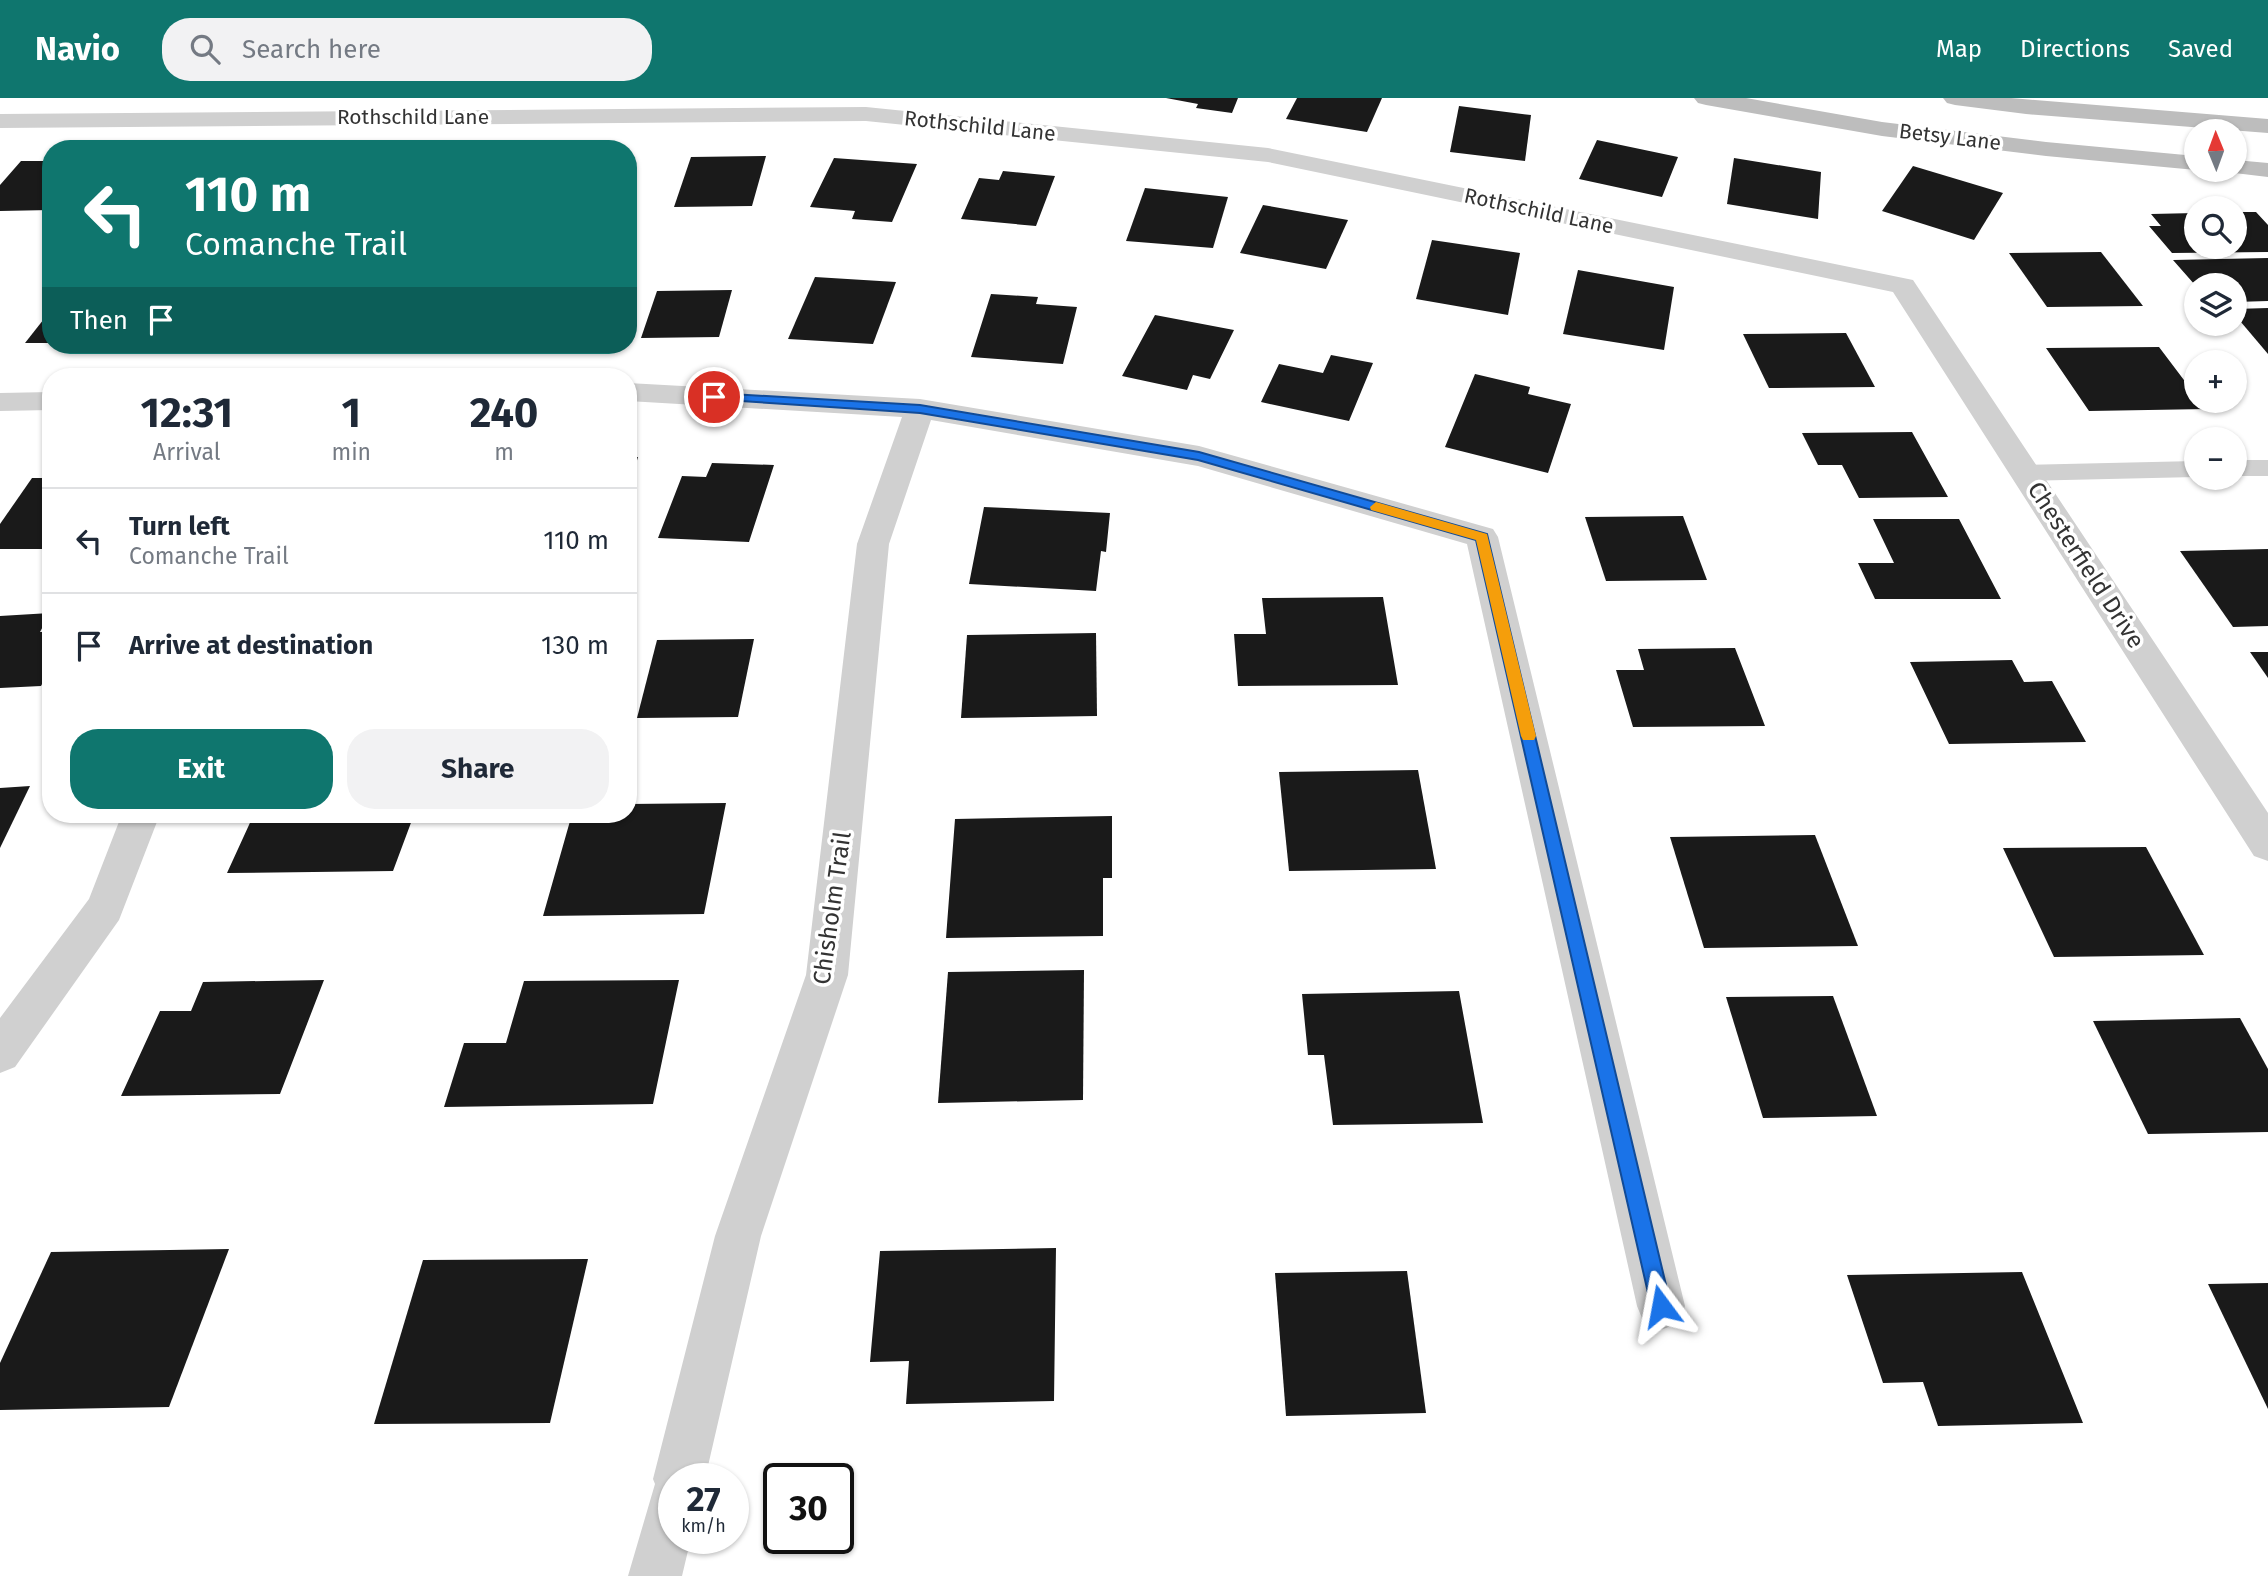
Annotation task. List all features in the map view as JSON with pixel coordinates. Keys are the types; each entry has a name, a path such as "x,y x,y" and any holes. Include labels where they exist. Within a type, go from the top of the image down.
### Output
{"main road":[{"name":"Betsy Lane","path":"1706,98 1882,129 2046,149 2184,162"},
{"name":"Betsy Lane","path":"1955,98 2026,107 2268,125"},
{"path":"2247,168 2268,170"}],"street":[{"name":"Rothschild Lane","path":"0,121 589,107 866,114 1268,155 1903,286"},
{"name":"Chesterfield Drive","path":"1903,286 2268,845"},
{"path":"637,393 920,409 1199,456 1482,537 1661,1306"},
{"path":"0,402 42,401"},
{"name":"Chisholm Trail","path":"683,1463 738,1237 827,975 873,544 920,409"},
{"path":"0,1053 105,908 138,823"},
{"path":"656,1576 661,1554"}],"lane":[{"path":"2247,468 2268,468"},
{"path":"2025,473 2184,469"}],"building":[{"path":"1166,98 1238,98 1232,113 1196,108 1198,104"},
{"path":"1297,98 1382,98 1367,132 1286,119"},
{"path":"1459,106 1531,115 1525,161 1450,152"},
{"path":"1597,140 1678,157 1662,197 1579,179"},
{"path":"766,156 752,206 674,207 691,157"},
{"path":"834,158 917,164 892,222 852,219 855,211 810,207"},
{"path":"1734,158 1821,172 1818,219 1727,204"},
{"path":"21,161 42,161 42,210 0,211 0,185"},
{"path":"1913,166 2003,193 1974,240 1882,211"},
{"path":"1003,171 1055,176 1036,226 961,219 979,178 999,180"},
{"path":"1145,188 1228,197 1213,248 1126,241"},
{"path":"1263,205 1348,220 1326,269 1240,253"},
{"path":"2247,212 2256,212 2268,225 2268,252 2247,252"},
{"path":"2184,213 2184,253 2172,253 2149,226 2161,226 2151,214"},
{"path":"1432,240 1520,253 1508,315 1416,299"},
{"path":"2101,252 2143,306 2047,307 2009,253"},
{"path":"2268,258 2268,301 2247,302 2247,273 2184,273 2173,260 2247,259"},
{"path":"1578,270 1674,287 1664,350 1563,334"},
{"path":"815,277 896,282 873,344 788,339"},
{"path":"732,290 719,337 641,338 657,291"},
{"path":"991,294 1038,297 1036,304 1077,307 1063,364 971,357"},
{"path":"2268,308 2268,354 2247,329 2247,309"},
{"path":"1155,315 1234,330 1210,379 1193,375 1187,390 1122,376"},
{"path":"42,321 42,343 25,343"},
{"path":"1846,333 1875,387 1769,388 1743,334"},
{"path":"2159,347 2184,380 2184,409 2089,411 2046,348"},
{"path":"1331,355 1373,363 1349,421 1261,402 1279,364 1323,373"},
{"path":"1475,374 1530,387 1528,394 1571,404 1548,473 1445,447"},
{"path":"1912,432 1948,497 1859,498 1842,465 1818,465 1802,433"},
{"path":"712,463 774,465 749,542 658,538 682,476 706,477"},
{"path":"32,478 42,478 42,549 0,549 0,524"},
{"path":"984,507 1110,513 1106,552 1101,551 1096,591 969,584"},
{"path":"1683,516 1707,580 1606,581 1585,517"},
{"path":"1873,519 1959,519 2001,599 1875,599 1858,563 1894,563"},
{"path":"2268,549 2268,626 2233,627 2180,551"},
{"path":"1383,597 1398,685 1238,686 1234,634 1266,634 1262,598"},
{"path":"42,613 41,686 0,688 0,616"},
{"path":"1096,633 1097,716 961,718 967,635"},
{"path":"754,639 738,717 637,718 657,640"},
{"path":"1735,648 1765,726 1633,727 1616,670 1644,670 1638,649"},
{"path":"2250,652 2268,652 2268,678"},
{"path":"2012,660 2024,682 2052,681 2086,742 1949,744 1910,662"},
{"path":"1418,770 1436,869 1289,871 1279,772"},
{"path":"30,786 0,848 0,788"},
{"path":"726,803 704,914 543,916 569,823 637,823 637,804"},
{"path":"1112,816 1112,878 1103,878 1103,936 946,938 955,819"},
{"path":"250,823 411,823 393,871 227,873"},
{"path":"1815,835 1858,946 1704,948 1670,837"},
{"path":"2146,847 2204,955 2054,957 2003,848"},
{"path":"1084,970 1083,1100 938,1103 948,972"},
{"path":"324,980 280,1094 121,1096 160,1011 191,1011 203,982"},
{"path":"679,980 653,1104 444,1107 464,1043 506,1043 524,981"},
{"path":"1459,991 1483,1123 1333,1125 1324,1055 1308,1055 1302,994"},
{"path":"1833,996 1877,1116 1763,1118 1726,997"},
{"path":"2240,1018 2268,1069 2268,1132 2148,1134 2093,1021"},
{"path":"1056,1248 1054,1401 906,1404 909,1361 870,1362 880,1251"},
{"path":"229,1249 169,1407 0,1410 0,1363 51,1252"},
{"path":"588,1259 550,1423 374,1424 423,1260"},
{"path":"1407,1271 1426,1413 1286,1416 1275,1273"},
{"path":"2022,1272 2083,1423 1938,1426 1923,1382 1883,1383 1847,1275"},
{"path":"2268,1283 2268,1409 2208,1284"}],"slow traffic":[{"path":"1376,507 1482,537 1528,736"}],"route":[{"path":"714,397 920,409 1199,456 1482,537 1661,1306"}]}
